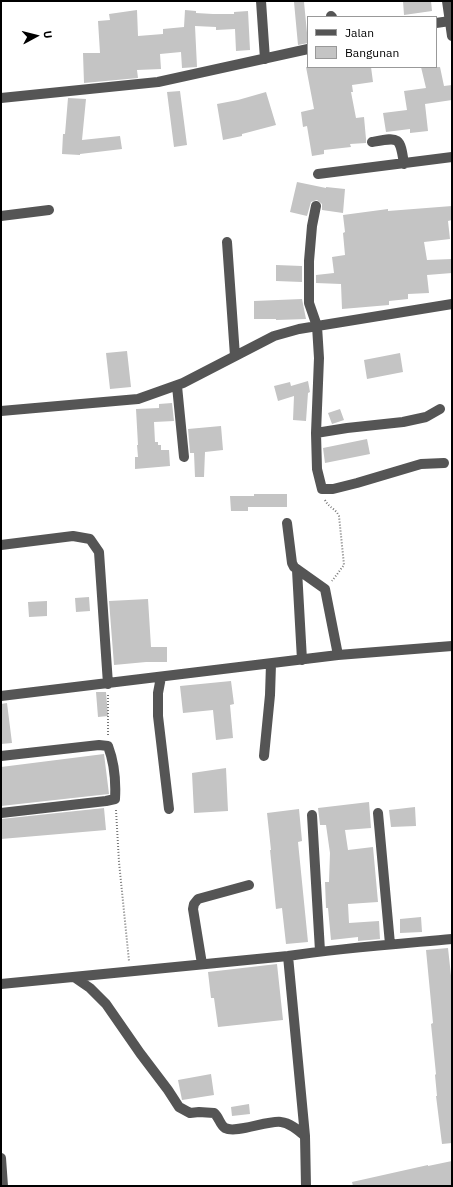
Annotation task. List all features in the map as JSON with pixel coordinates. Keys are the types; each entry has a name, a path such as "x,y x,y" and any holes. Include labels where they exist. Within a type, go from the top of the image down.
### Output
{"street":[{"path":"261,1 264,59"},
{"path":"447,1 452,36"},
{"path":"437,23 450,21"},
{"path":"1,98 158,82 307,49"},
{"path":"372,142 390,139 397,140 400,143 404,164"},
{"path":"318,174 452,157"},
{"path":"316,206 312,226 309,261 309,303 317,326 319,358 316,433 317,468 322,489 333,490 421,464 444,463"},
{"path":"1,216 49,210"},
{"path":"227,242 235,356"},
{"path":"1,411 138,398 176,386 274,336 317,326 452,304"},
{"path":"176,386 184,457"},
{"path":"316,433 404,422 426,417 440,409"},
{"path":"287,523 292,563 297,570 325,589 338,655"},
{"path":"1,545 73,536 90,539 99,552 108,684"},
{"path":"297,570 302,660"},
{"path":"1,696 338,655 452,646"},
{"path":"264,756 270,695 271,664"},
{"path":"161,677 158,693 158,716 169,809"},
{"path":"1,756 99,745 108,746 113,768 115,799 1,813"},
{"path":"378,813 390,944"},
{"path":"312,815 320,951"},
{"path":"202,964 193,909 194,904 198,899 249,886"},
{"path":"1,984 452,939"},
{"path":"288,956 306,1136 306,1186"},
{"path":"74,977 90,988 106,1004 179,1107 190,1113 212,1112 226,1129 236,1129 281,1122 294,1127 306,1136"},
{"path":"1,1158 3,1186"}],"path":[{"path":"322,489 327,503 337,511 339,516 344,565 325,589"},
{"path":"108,684 108,746"},
{"path":"115,799 119,862 130,971"}],"building":[{"path":"403,1 431,1 432,11 404,15"},
{"path":"294,2 304,2 307,43 298,45"},
{"path":"137,10 138,36 163,34 163,29 184,27 185,10 196,11 196,13 213,14 234,14 234,12 248,11 250,50 236,51 235,29 216,30 216,27 195,26 197,67 182,68 181,52 160,54 161,69 137,70 138,78 84,83 83,53 100,53 98,21 110,20 109,14"},
{"path":"306,67 371,68 373,82 352,85 353,92 351,92 356,118 364,117 366,143 350,144 351,147 324,150 324,154 312,156 307,126 303,127 301,112 314,109"},
{"path":"440,67 444,86 452,85 452,100 425,104 428,131 410,133 410,129 386,132 383,113 407,110 404,91 426,88 421,68"},
{"path":"180,91 187,145 174,147 167,92"},
{"path":"266,92 276,125 242,134 242,136 223,140 217,104"},
{"path":"68,98 86,99 82,140 120,136 122,149 80,155 62,154"},
{"path":"297,182 326,188 345,189 343,213 322,210 322,204 317,200 311,202 307,216 290,212"},
{"path":"452,206 452,220 448,221 450,239 424,242 427,260 452,259 452,273 427,275 429,293 408,294 408,299 389,301 389,305 342,309 341,284 316,283 316,275 334,273 332,257 345,255 343,215 388,209 388,211"},
{"path":"276,265 302,266 302,282 276,281"},
{"path":"302,299 306,319 254,319 254,301"},
{"path":"127,351 131,387 110,389 106,353"},
{"path":"400,353 403,372 367,379 364,360"},
{"path":"308,381 310,392 308,393 306,421 293,420 294,396 278,401 274,386 290,382 291,386"},
{"path":"172,403 174,421 154,422 155,442 158,442 158,445 161,445 161,450 169,450 170,466 135,469 135,457 138,457 136,409 159,408 159,404"},
{"path":"340,409 344,420 332,424 328,413"},
{"path":"221,426 223,450 205,452 204,477 195,477 194,453 190,453 188,429"},
{"path":"367,439 370,454 325,463 323,448"},
{"path":"254,494 287,494 287,507 248,507 248,511 231,511 230,496 254,496"},
{"path":"89,597 90,611 76,612 75,598"},
{"path":"148,599 151,647 167,647 167,662 114,665 109,601"},
{"path":"47,601 47,616 29,617 28,602"},
{"path":"231,681 234,704 230,705 233,738 216,740 213,710 183,713 180,686"},
{"path":"96,692 106,692 108,716 98,717"},
{"path":"7,703 12,743 1,744 1,704"},
{"path":"104,754 109,794 1,806 1,767"},
{"path":"226,768 228,811 194,813 192,773"},
{"path":"369,802 371,828 345,830 348,850 373,847 378,902 348,904 349,923 379,921 380,939 358,941 358,937 331,940 328,908 326,908 325,882 329,882 330,853 326,825 320,825 318,808"},
{"path":"415,807 416,826 391,827 389,810"},
{"path":"104,808 106,830 1,839 1,819"},
{"path":"299,809 302,841 298,842 308,942 286,944 282,908 276,909 267,813"},
{"path":"421,917 422,932 400,933 400,919"},
{"path":"448,948 452,985 452,1143 442,1144 436,1096 436,1074 431,1024 433,1023 426,950"},
{"path":"277,964 283,1020 218,1027 214,998 211,998 208,972"},
{"path":"211,1074 214,1095 182,1100 178,1080"},
{"path":"249,1104 250,1114 232,1116 231,1107"},
{"path":"452,1161 452,1186 353,1186 352,1182 428,1165"}]}
